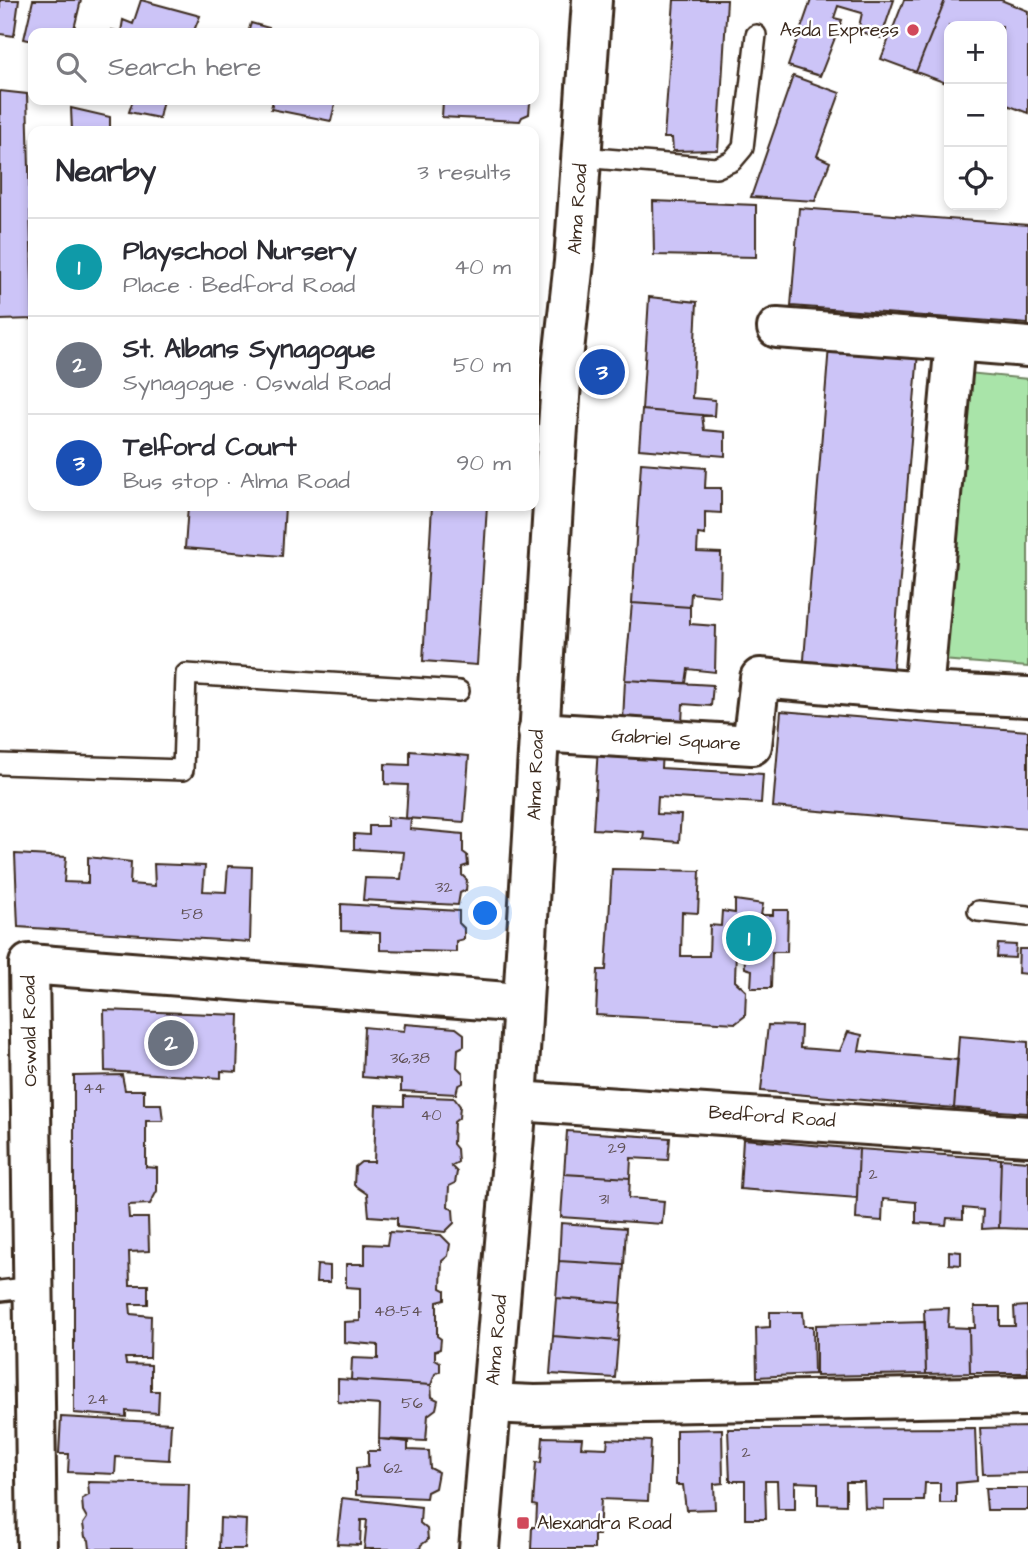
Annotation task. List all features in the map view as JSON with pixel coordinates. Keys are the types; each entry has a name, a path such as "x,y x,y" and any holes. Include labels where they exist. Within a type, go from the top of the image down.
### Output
{"street":[{"name":"Alma Road","path":"479,1549 517,1101 562,368 575,262 592,0"},
{"path":"777,328 1028,347"},
{"path":"923,692 955,341"},
{"name":"Gabriel Square","path":"538,732 751,745 760,678 923,692 1028,697"},
{"name":"Oswald Road","path":"37,1549 17,1289 29,964 522,1003"},
{"name":"Bedford Road","path":"517,1101 1028,1136"},
{"path":"491,1403 534,1405 1028,1396"}],"lane":[{"path":"582,157 716,168 732,161 743,148 756,35"},
{"path":"0,764 183,770 186,674 459,691"},
{"path":"978,911 1028,916"}],"green space":[{"path":"968,373 1028,379 1028,667 942,660"}],"building":[{"path":"0,0 19,0 14,36 0,34"},
{"path":"33,0 81,0 74,28 28,28 28,40 24,39"},
{"path":"141,0 200,16 195,28 122,28 123,20 133,24"},
{"path":"674,0 727,0 718,150 673,151 672,138 664,138"},
{"path":"811,0 894,0 881,38 858,31 862,13 838,6 834,18 842,20 820,76 788,66"},
{"name":"Asda Express","path":"904,0 945,0 916,72 881,59"},
{"path":"945,0 1001,0 1028,11 1028,113 1007,105 1007,21 944,21 944,82 916,72"},
{"path":"251,23 269,28 250,28"},
{"path":"793,76 840,93 817,156 830,162 815,201 751,197"},
{"path":"0,91 27,94 28,319 0,320"},
{"path":"131,105 162,105 159,118 129,112"},
{"path":"272,105 335,105 331,121 271,109"},
{"path":"443,105 530,105 529,114 520,121 442,117"},
{"path":"71,108 110,117 110,126 72,126"},
{"path":"653,201 756,205 756,257 654,255"},
{"path":"799,208 1028,225 1028,324 791,306"},
{"path":"649,297 697,302 692,398 715,400 714,416 642,410"},
{"path":"829,346 918,352 892,679 803,672"},
{"path":"642,410 702,415 704,430 725,432 725,456 639,449"},
{"path":"641,463 706,468 705,488 721,488 721,513 705,512 705,535 698,534 697,552 721,553 720,596 691,593 690,607 632,603"},
{"path":"188,511 285,511 282,556 185,548"},
{"path":"432,511 487,511 477,665 423,661"},
{"path":"632,603 690,607 690,624 716,626 715,672 688,669 686,683 625,680"},
{"path":"625,680 713,685 711,706 683,704 682,723 623,721"},
{"path":"781,711 1028,731 1028,829 773,807"},
{"path":"598,747 662,751 661,768 763,774 761,803 658,797 657,814 681,815 679,842 643,839 644,832 593,829"},
{"path":"410,751 469,756 464,822 406,818 408,785 385,784 385,764 410,765"},
{"path":"387,817 411,819 410,829 463,834 463,852 467,855 468,865 462,867 462,875 467,880 466,890 460,893 458,905 363,900 365,878 401,879 404,852 354,849 354,834 369,835 369,826 387,826"},
{"path":"15,854 66,857 64,882 88,883 88,857 131,862 130,884 155,886 154,864 205,866 203,891 226,892 228,866 252,867 250,942 18,927"},
{"path":"612,869 700,871 698,913 682,912 681,956 709,956 710,925 721,926 722,911 735,913 735,900 763,904 761,915 773,915 773,910 788,910 787,952 772,952 771,988 751,988 752,970 745,968 744,949 736,949 735,981 746,991 745,1016 736,1023 596,1015 598,970 606,970"},
{"path":"341,904 459,911 459,923 464,928 464,939 456,941 456,952 380,950 380,933 341,931"},
{"path":"998,944 1016,945 1015,958 997,957"},
{"path":"1019,949 1028,949 1028,974 1018,973"},
{"path":"104,1010 239,1015 237,1072 221,1071 221,1078 105,1071"},
{"path":"405,1024 456,1028 464,1034 464,1046 458,1049 457,1067 463,1073 463,1083 458,1086 456,1094 401,1091 401,1080 362,1077 364,1027 404,1031"},
{"path":"768,1025 801,1026 800,1048 840,1051 848,1032 862,1035 859,1051 958,1060 954,1108 761,1091"},
{"path":"959,1036 1028,1042 1028,1113 954,1108"},
{"path":"122,1075 125,1090 144,1090 144,1104 161,1104 163,1121 146,1121 146,1167 157,1168 157,1191 150,1204 128,1205 129,1218 148,1218 149,1251 129,1252 130,1285 148,1285 148,1304 130,1304 131,1314 151,1316 150,1358 125,1358 126,1364 151,1365 151,1391 159,1391 158,1413 126,1411 126,1417 74,1413 74,1076"},
{"path":"404,1096 454,1098 460,1106 459,1118 454,1122 453,1144 457,1149 458,1162 451,1166 457,1172 455,1183 449,1186 448,1206 453,1210 454,1223 445,1232 397,1227 397,1218 369,1216 367,1194 354,1185 355,1167 361,1162 374,1162 376,1105 404,1106"},
{"path":"567,1131 670,1138 668,1160 631,1158 630,1178 564,1174"},
{"path":"743,1139 859,1149 857,1198 740,1189"},
{"path":"859,1149 1001,1159 999,1228 982,1229 983,1210 963,1208 963,1219 947,1218 946,1225 916,1223 916,1202 883,1199 882,1221 856,1219"},
{"path":"1001,1159 1028,1161 1028,1229 999,1228"},
{"path":"564,1174 630,1178 629,1198 664,1201 662,1224 561,1217"},
{"path":"561,1223 626,1228 624,1265 559,1261"},
{"path":"389,1232 441,1235 450,1244 448,1256 442,1261 441,1288 445,1290 445,1300 437,1302 437,1336 441,1339 440,1349 435,1351 435,1359 440,1362 440,1371 435,1374 431,1385 351,1380 352,1358 378,1359 378,1345 344,1342 344,1322 360,1321 360,1288 346,1287 346,1264 365,1264 365,1244 387,1245"},
{"path":"949,1251 961,1252 961,1265 949,1264"},
{"path":"559,1261 624,1265 621,1303 556,1298"},
{"path":"317,1265 330,1266 330,1282 316,1282"},
{"path":"556,1298 621,1303 618,1341 553,1336"},
{"path":"1027,1306 1028,1373 970,1373 969,1328 975,1328 974,1307 1000,1307 1000,1326 1015,1326 1014,1307"},
{"path":"949,1308 948,1327 969,1328 970,1373 926,1374 924,1309"},
{"path":"770,1312 803,1312 804,1326 813,1326 814,1374 757,1377 756,1328 770,1327"},
{"path":"925,1322 926,1374 816,1376 816,1325"},
{"path":"553,1336 618,1341 615,1378 550,1374"},
{"path":"338,1379 431,1385 432,1397 438,1400 436,1409 428,1415 426,1441 379,1439 380,1405 338,1402"},
{"path":"61,1417 171,1423 169,1460 116,1457 115,1474 68,1472 69,1454 59,1454"},
{"path":"1028,1427 1028,1473 983,1474 980,1428"},
{"path":"975,1428 977,1481 956,1483 956,1503 940,1503 940,1483 925,1483 924,1501 884,1501 884,1509 865,1508 864,1482 846,1482 846,1505 818,1504 818,1483 795,1482 795,1509 778,1509 777,1481 765,1481 766,1519 745,1519 745,1481 730,1481 728,1429"},
{"path":"722,1429 723,1483 714,1484 715,1509 686,1510 683,1485 676,1485 676,1430"},
{"path":"543,1437 582,1438 581,1447 607,1448 608,1439 651,1441 648,1501 601,1499 599,1535 594,1535 594,1549 531,1549 532,1527 536,1527 537,1506 533,1505 536,1462 541,1463"},
{"path":"379,1439 408,1442 408,1450 429,1451 430,1468 438,1472 435,1488 427,1492 426,1498 356,1495 356,1468 368,1467 368,1451 379,1451"},
{"path":"88,1482 189,1484 187,1549 90,1549 89,1540 85,1537 83,1524 87,1518 82,1499 89,1495"},
{"path":"985,1488 1028,1488 1028,1510 987,1510"},
{"path":"342,1498 421,1507 420,1523 427,1529 428,1540 420,1549 364,1549 367,1520 361,1520 360,1545 337,1544"},
{"path":"220,1518 246,1520 245,1549 219,1549"}],"place":[{"name":"Asda Express","path":"913,30"},
{"name":"Telford Court","path":"602,372"},
{"name":"Playschool Nursery","path":"749,938"},
{"name":"St. Albans Synagogue","path":"171,1043"},
{"name":"Alexandra Road","path":"523,1523"}]}
